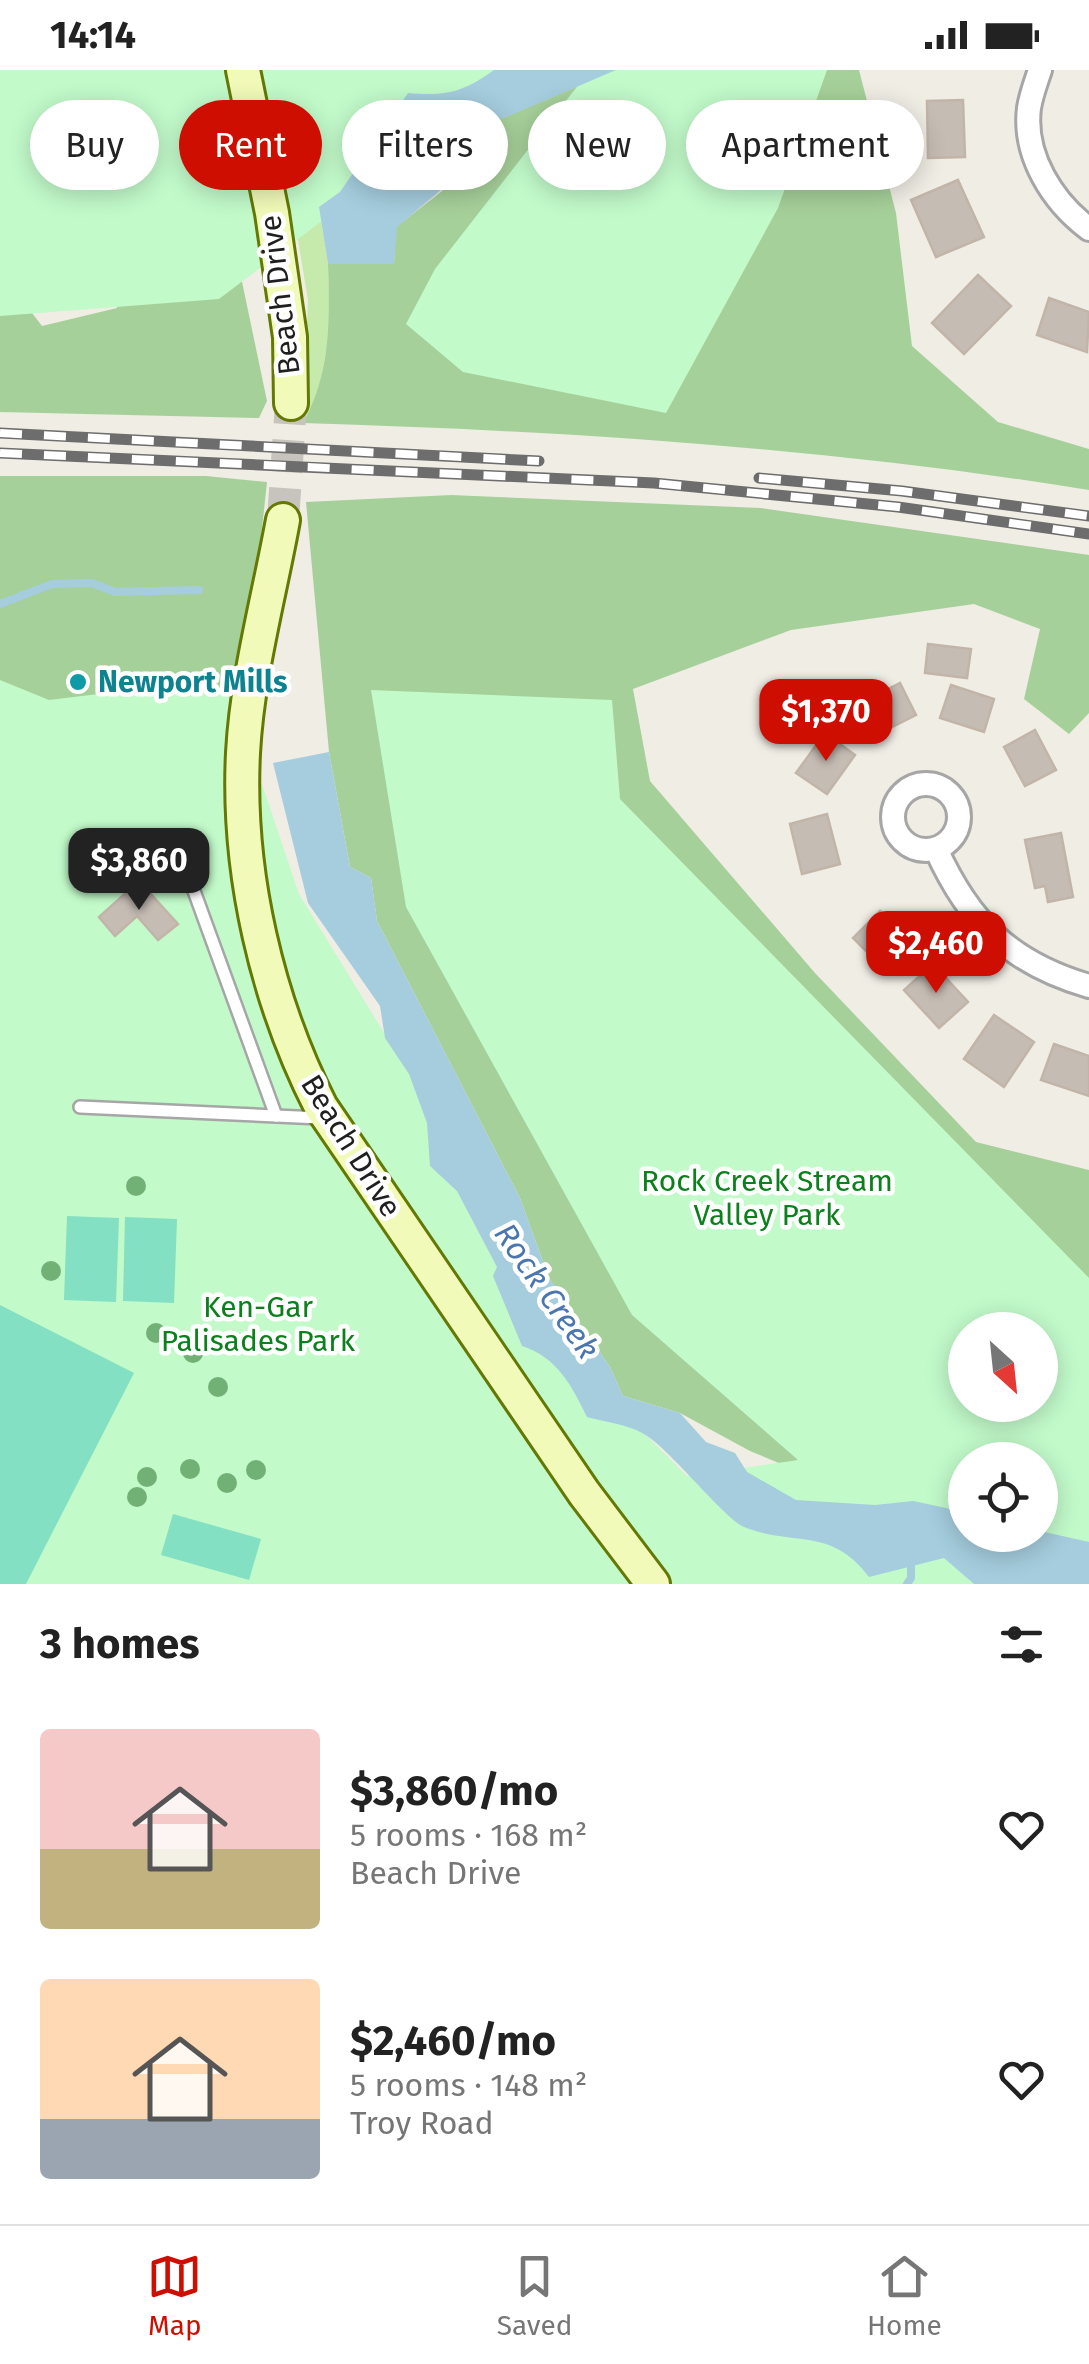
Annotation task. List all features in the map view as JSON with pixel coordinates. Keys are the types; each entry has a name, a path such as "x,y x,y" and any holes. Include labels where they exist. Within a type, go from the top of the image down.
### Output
{"street":[{"name":"Beach Drive","path":"242,70 272,213 290,338 291,403"},
{"path":"1040,70 1029,109 1034,154 1059,203 1089,230"},
{"name":"Beach Drive","path":"283,520 243,752 244,832 264,954 299,1064 329,1118 584,1494 654,1584"},
{"path":"936,848 956,892 986,928 1020,958 1089,986"}],"lane":[{"path":"136,864 174,836 276,1116"},
{"path":"80,1107 329,1118"}],"green space":[{"path":"0,70 573,70 508,106 508,100 342,100 342,190 363,190 219,299 0,316"},
{"path":"590,70 827,70 816,100 686,100 686,190 784,190 666,413 463,372 406,324 435,269 497,190 508,190 508,175 528,150 528,190 666,190 666,100 567,100"},
{"path":"616,70 859,70 867,100 686,100 686,190 890,190 912,346 998,422 1089,449 1089,490 796,452 501,431 303,423 324,365 328,264 394,264 396,227 443,190 508,190 508,116 528,107 528,190 666,190 666,100 545,100"},
{"path":"290,190 309,190 319,207 328,264 330,329 318,397 303,423 308,300"},
{"path":"102,196 236,253 267,401 259,418 0,412 0,271 42,326 117,308"},
{"path":"0,476 206,476 267,482 257,575 234,687 226,786 0,732"},
{"name":"Rock Creek Stream Valley Park","path":"451,495 761,508 1089,555 1089,713 1069,734 1024,699 1040,629 974,604 791,630 633,689 650,781 815,973 976,1142 1089,1170 1089,1542 1058,1490 1058,1442 948,1442 948,1464 844,1490 750,1451 680,1413 623,1396 610,1367 549,1278 520,1198 377,921 371,878 350,867 329,752 306,502"},
{"name":"Ken-Gar Palisades Park","path":"0,680 49,700 148,688 255,695 261,781 299,894 606,1395 687,1476 798,1460 632,1315 406,907 371,690 612,700 620,799 1089,1278 1089,1584 0,1584"},
{"path":"67,1216 119,1218 116,1302 64,1300"},
{"path":"125,1217 177,1219 174,1303 123,1301"},
{"path":"0,1305 134,1373 26,1584 0,1584"},
{"path":"173,1514 261,1539 249,1580 161,1555"}],"water":[{"path":"494,70 616,70 546,100 528,100 528,108 508,116 508,100 403,100 408,93 433,94 472,84"},
{"path":"441,190 397,227 394,264 328,264 319,207 340,192"},
{"name":"Rock Creek","path":"329,752 350,867 371,878 377,921 520,1198 549,1278 610,1367 623,1396 680,1413 706,1442 735,1453 747,1472 796,1500 875,1505 913,1501 948,1508 948,1552 1058,1552 1058,1535 1089,1542 1089,1584 974,1584 944,1558 869,1577 841,1550 826,1544 744,1527 647,1436 626,1426 587,1417 554,1365 522,1346 493,1276 497,1267 457,1191 430,1166 427,1123 409,1074 385,1038 380,1006 308,903 273,763"}],"building":[{"path":"963,100 965,157 928,158 927,101"},
{"path":"958,180 984,237 936,257 911,200"},
{"path":"978,275 1011,306 964,354 932,323"},
{"path":"1049,298 1089,312 1087,352 1037,335"},
{"path":"928,644 971,649 967,678 925,673"},
{"path":"900,683 916,715 874,736 858,705"},
{"path":"951,685 994,699 984,732 940,718"},
{"path":"1035,730 1056,770 1025,786 1004,747"},
{"path":"825,733 855,755 827,794 796,773"},
{"path":"827,814 840,864 802,874 790,824"},
{"path":"1061,833 1073,897 1048,902 1045,886 1035,888 1025,840"},
{"path":"139,881 178,924 158,940 137,916 115,936 99,917"},
{"path":"880,911 915,946 888,973 853,938"},
{"path":"933,964 968,1002 939,1028 904,990"},
{"path":"994,1015 1034,1042 1004,1087 964,1059"},
{"path":"1054,1044 1089,1056 1089,1096 1041,1080"}],"waterway":[{"path":"0,604 52,584 92,583 115,592 199,590"},
{"path":"907,1584 911,1560"}],"tunnel":[{"path":"283,520 291,403"}],"railway":[{"path":"0,433 539,461"},
{"path":"0,453 654,483 898,507 1089,534"},
{"path":"759,478 902,491 1089,516"}],"place":[{"name":"Newport Mills","path":"78,682"}]}
